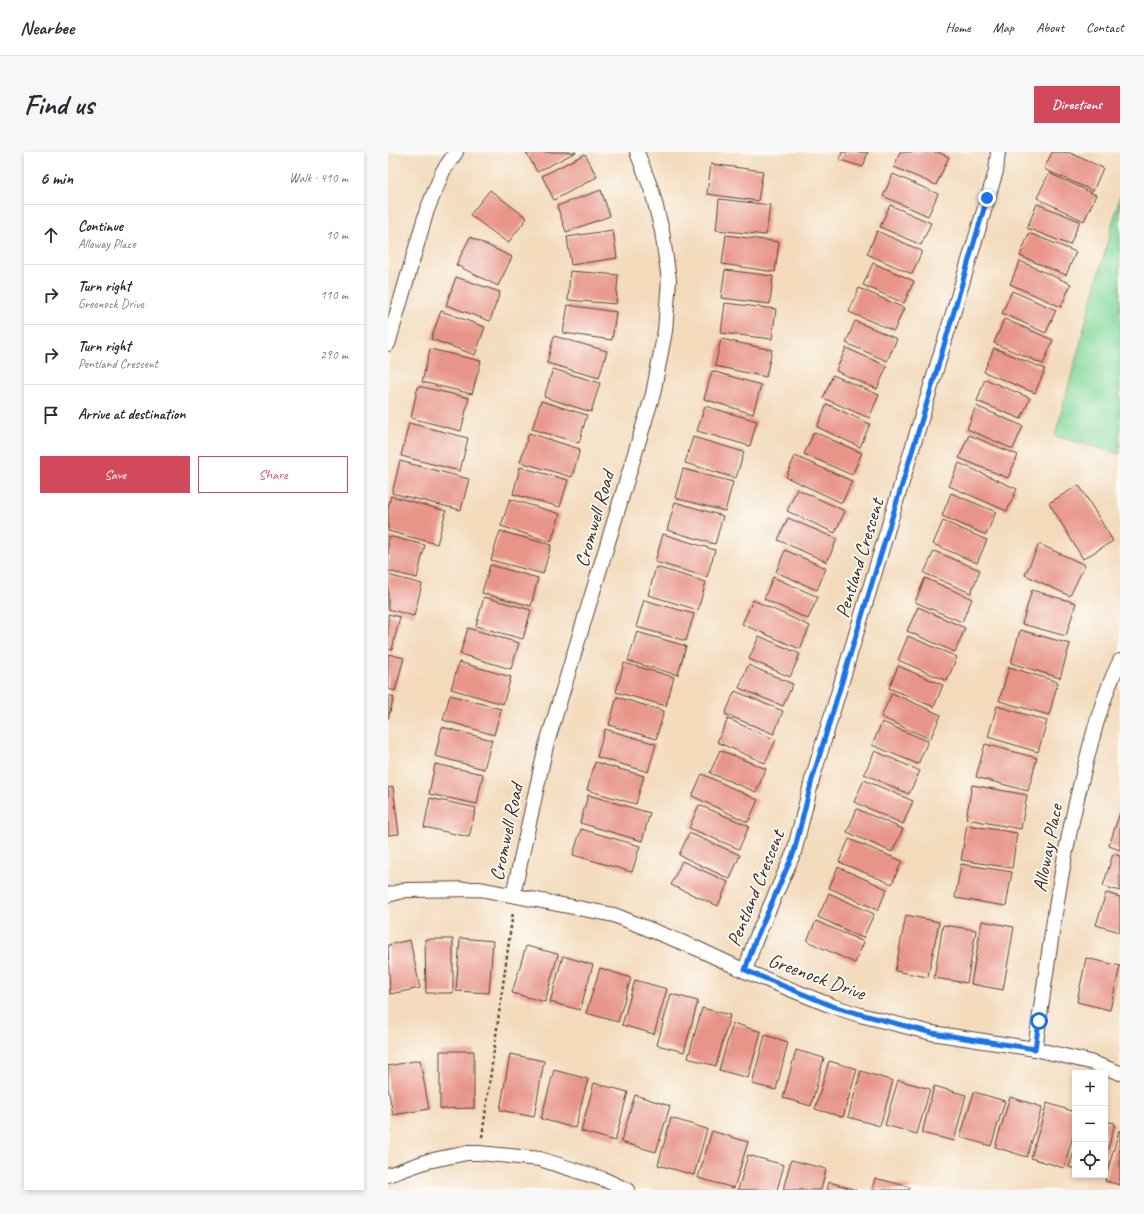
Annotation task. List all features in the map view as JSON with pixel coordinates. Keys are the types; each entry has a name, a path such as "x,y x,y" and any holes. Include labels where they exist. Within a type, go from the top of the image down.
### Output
{"street":[{"path":"388,344 427,210 443,171 456,152"},
{"name":"Cromwell Road","path":"513,895 546,746 653,394 665,331 669,280 662,231 652,191 637,152"},
{"name":"Pentland Crescent","path":"745,970 769,908 794,852 812,780 996,170 998,152"},
{"name":"Alloway Place","path":"1035,1049 1065,850 1097,722 1120,661"},
{"name":"Greenock Drive","path":"388,895 406,890 444,888 480,889 614,916 696,948 832,1006 932,1033 1035,1049 1090,1062 1120,1073"},
{"path":"388,1175 428,1161 467,1153 479,1153 540,1159 603,1179 627,1190"}],"path":[{"path":"479,1153 513,918 513,895"}],"green space":[{"path":"1120,196 1120,454 1055,436"}],"building":[{"path":"526,152 576,152 537,172"},
{"path":"842,152 868,152 863,167 840,160"},
{"path":"900,152 938,152 949,157 936,185 894,167"},
{"path":"1052,152 1068,152 1103,168 1093,191 1044,169"},
{"path":"585,154 597,177 554,200 542,176"},
{"path":"711,164 763,171 758,201 707,194"},
{"path":"1049,173 1096,195 1084,221 1037,198"},
{"path":"893,174 938,194 928,216 883,196"},
{"path":"490,190 527,218 508,243 470,215"},
{"path":"601,190 610,216 566,232 557,206"},
{"path":"719,199 770,205 766,235 716,230"},
{"path":"1037,204 1080,221 1070,245 1027,228"},
{"path":"890,205 931,223 921,245 880,227"},
{"path":"613,230 617,258 571,265 567,237"},
{"path":"877,231 922,251 912,274 867,254"},
{"path":"1029,233 1076,252 1066,275 1020,256"},
{"path":"726,235 779,242 775,272 722,264"},
{"path":"470,237 512,257 498,286 456,265"},
{"path":"1020,261 1071,284 1061,307 1010,284"},
{"path":"873,263 914,281 904,303 863,285"},
{"path":"725,270 773,276 770,304 721,298"},
{"path":"570,271 618,275 616,304 568,300"},
{"path":"456,277 500,292 490,321 446,305"},
{"path":"859,288 904,308 894,331 849,312"},
{"path":"1012,291 1056,310 1046,333 1002,313"},
{"path":"725,303 776,309 772,339 721,333"},
{"path":"568,305 616,312 612,340 563,333"},
{"path":"441,311 485,327 475,355 431,339"},
{"path":"1004,319 1053,340 1043,364 994,343"},
{"path":"855,321 897,339 887,361 846,343"},
{"path":"554,336 607,351 599,378 547,363"},
{"path":"721,339 772,350 766,377 715,366"},
{"path":"846,348 887,366 877,389 836,371"},
{"path":"994,348 1045,369 1035,393 984,372"},
{"path":"430,349 481,361 472,394 422,382"},
{"path":"553,369 600,383 591,412 544,397"},
{"path":"712,371 761,385 753,414 704,399"},
{"path":"833,375 879,395 869,418 823,398"},
{"path":"985,379 1030,398 1021,419 977,401"},
{"path":"418,386 469,398 461,431 411,418"},
{"path":"541,401 587,415 579,443 532,429"},
{"path":"827,404 870,424 860,447 817,427"},
{"path":"705,406 757,421 750,446 697,431"},
{"path":"976,406 1023,426 1013,449 967,429"},
{"path":"409,423 468,438 460,471 401,456"},
{"path":"814,432 862,453 852,475 804,454"},
{"path":"529,433 580,449 572,477 520,462"},
{"path":"969,435 1018,455 1008,478 959,458"},
{"path":"693,437 744,452 736,478 685,463"},
{"path":"795,456 852,481 842,503 786,477"},
{"path":"400,461 469,479 461,510 392,493"},
{"path":"959,463 1017,489 1007,511 949,486"},
{"path":"520,467 568,480 560,507 513,494"},
{"path":"683,469 733,482 725,511 675,498"},
{"path":"1079,485 1113,541 1083,559 1049,503"},
{"path":"797,489 845,511 835,533 787,511"},
{"path":"951,493 996,512 986,535 942,516"},
{"path":"391,496 446,511 437,544 388,531 388,508"},
{"path":"510,499 560,514 551,542 501,526"},
{"path":"675,502 723,516 715,544 667,530"},
{"path":"788,518 837,539 827,562 778,540"},
{"path":"943,521 987,540 977,563 933,544"},
{"path":"500,531 551,545 543,574 491,560"},
{"path":"663,534 715,550 707,577 655,562"},
{"path":"388,536 425,545 417,578 388,571"},
{"path":"1039,544 1085,565 1070,596 1025,575"},
{"path":"785,550 826,568 817,590 776,572"},
{"path":"934,551 980,570 971,593 924,573"},
{"path":"490,565 538,578 531,606 482,593"},
{"path":"656,567 706,582 698,610 648,595"},
{"path":"388,575 422,584 414,616 388,609"},
{"path":"773,577 818,597 808,619 764,599"},
{"path":"925,578 972,599 962,622 915,602"},
{"path":"1032,590 1076,603 1066,636 1022,624"},
{"path":"484,597 531,610 523,639 476,626"},
{"path":"644,600 694,614 686,641 636,627"},
{"path":"753,600 810,626 800,649 742,624"},
{"path":"918,607 965,628 955,652 907,631"},
{"path":"388,614 400,617 392,650 388,649"},
{"path":"468,628 519,643 511,669 460,654"},
{"path":"1020,630 1070,644 1060,678 1011,663"},
{"path":"637,632 686,646 678,675 628,661"},
{"path":"759,636 800,654 790,677 749,659"},
{"path":"908,636 957,657 947,681 898,660"},
{"path":"388,654 404,658 395,691 388,689"},
{"path":"459,662 511,677 503,704 451,689"},
{"path":"624,663 674,677 666,706 616,692"},
{"path":"748,665 793,684 783,706 739,688"},
{"path":"898,666 943,685 934,707 889,688"},
{"path":"1009,667 1058,682 1049,715 999,701"},
{"path":"735,691 783,711 774,734 725,714"},
{"path":"892,693 941,715 930,739 881,717"},
{"path":"388,695 394,697 388,719"},
{"path":"450,695 501,709 494,735 443,720"},
{"path":"617,697 664,711 656,739 609,725"},
{"path":"997,706 1047,721 1038,752 988,737"},
{"path":"728,719 776,740 765,763 717,742"},
{"path":"882,722 928,741 918,764 872,745"},
{"path":"442,727 492,740 484,769 435,756"},
{"path":"605,729 656,744 648,772 597,757"},
{"path":"985,744 1037,758 1028,791 976,777"},
{"path":"720,750 766,769 756,792 710,773"},
{"path":"875,751 920,771 909,794 864,774"},
{"path":"595,762 644,776 636,804 587,790"},
{"path":"435,764 483,774 477,804 429,794"},
{"path":"702,774 758,800 748,822 692,796"},
{"path":"864,780 913,801 903,824 854,802"},
{"path":"972,785 1027,795 1021,829 966,819"},
{"path":"393,787 399,834 388,835 388,788"},
{"path":"588,795 650,813 642,841 580,823"},
{"path":"430,798 476,808 469,837 424,827"},
{"path":"699,805 749,826 739,849 689,828"},
{"path":"857,809 903,829 892,852 847,832"},
{"path":"1120,812 1120,850 1109,846"},
{"path":"967,825 1017,833 1012,868 961,860"},
{"path":"581,829 640,846 632,872 573,855"},
{"path":"689,833 740,855 730,879 679,855"},
{"path":"849,839 902,861 892,884 839,862"},
{"path":"1113,854 1120,856 1120,891 1103,886"},
{"path":"682,861 728,882 718,906 671,885"},
{"path":"961,864 1012,872 1006,906 955,898"},
{"path":"838,867 887,889 878,910 829,888"},
{"path":"829,893 874,914 863,938 818,917"},
{"path":"1106,893 1120,897 1120,932 1096,925"},
{"path":"906,915 939,922 928,977 895,971"},
{"path":"816,921 864,942 855,963 807,941"},
{"path":"982,921 1014,927 1003,990 971,984"},
{"path":"943,925 976,930 967,983 934,978"},
{"path":"460,938 493,941 489,993 456,991"},
{"path":"425,939 453,939 453,993 426,993"},
{"path":"410,940 420,988 390,994 388,945"},
{"path":"526,946 558,954 545,1002 512,993"},
{"path":"563,956 593,965 580,1010 550,1002"},
{"path":"1086,958 1120,966 1110,1010 1077,1002"},
{"path":"600,968 631,978 618,1022 586,1013"},
{"path":"635,980 667,989 654,1034 622,1025"},
{"path":"671,994 698,1001 684,1052 657,1045"},
{"path":"702,1008 730,1015 716,1066 688,1058"},
{"path":"733,1023 761,1032 748,1078 719,1070"},
{"path":"765,1035 788,1042 776,1090 752,1084"},
{"path":"796,1050 824,1058 811,1106 783,1098"},
{"path":"440,1051 474,1051 474,1108 440,1109"},
{"path":"510,1054 544,1061 534,1117 500,1110"},
{"path":"420,1060 429,1109 393,1115 388,1087 388,1066"},
{"path":"829,1061 857,1069 843,1117 815,1109"},
{"path":"554,1070 588,1079 575,1128 541,1119"},
{"path":"861,1071 893,1081 880,1126 848,1117"},
{"path":"898,1080 930,1089 917,1134 885,1125"},
{"path":"594,1083 628,1092 615,1141 581,1131"},
{"path":"934,1086 966,1095 954,1141 922,1133"},
{"path":"974,1092 1005,1101 991,1146 960,1137"},
{"path":"635,1095 670,1106 656,1152 621,1142"},
{"path":"1010,1097 1042,1107 1027,1157 995,1147"},
{"path":"1047,1103 1072,1111 1072,1140 1064,1168 1031,1158"},
{"path":"671,1118 707,1129 694,1175 658,1165"},
{"path":"1108,1122 1115,1123 1108,1148"},
{"path":"1119,1130 1120,1185 1105,1181 1106,1178 1108,1178 1108,1170"},
{"path":"712,1131 748,1142 734,1188 698,1178"},
{"path":"748,1155 784,1165 777,1190 738,1190"},
{"path":"1072,1158 1072,1168 1069,1167"},
{"path":"791,1160 826,1169 821,1190 783,1190"},
{"path":"875,1178 910,1187 909,1190 872,1190"},
{"path":"829,1182 856,1190 827,1190"}],"route":[{"path":"987,198 936,373 812,780 794,852 755,941 745,970 832,1006 932,1033 1035,1049 1039,1021"}]}
